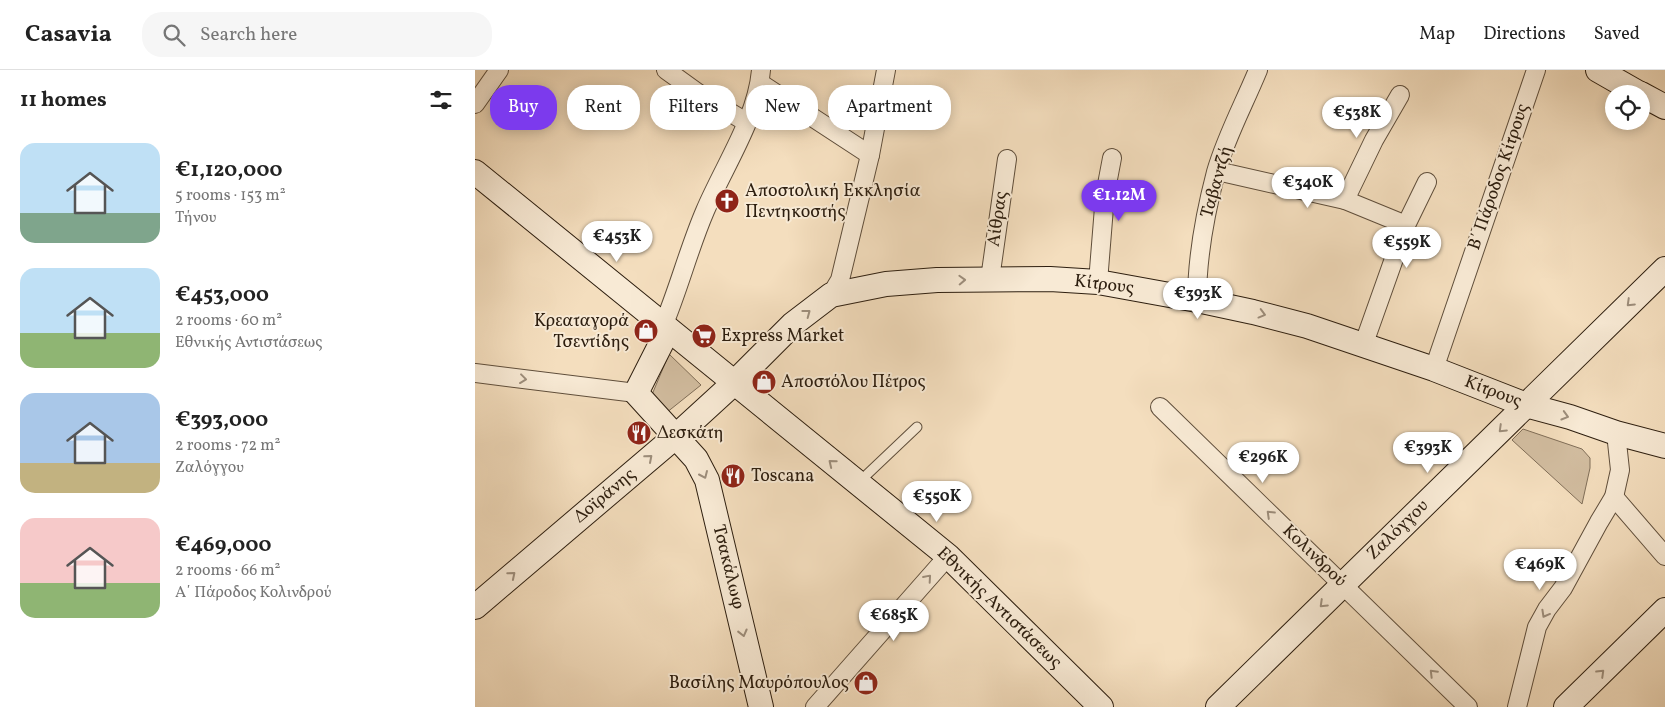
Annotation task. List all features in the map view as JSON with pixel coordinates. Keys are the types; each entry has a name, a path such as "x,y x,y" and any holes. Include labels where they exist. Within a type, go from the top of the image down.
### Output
{"main road":[{"path":"1598,70 1625,85"},
{"path":"1650,99 1665,107"},
{"name":"Εθνικής Αντιστάσεως","path":"475,172 947,556 1101,707"},
{"name":"Ζαλόγγου","path":"1218,707 1665,269"},
{"name":"Κίτρους","path":"734,383 793,324 831,295 886,284 990,279 1050,279 1097,282 1197,300 1307,326 1433,369 1526,405 1665,446"},
{"path":"636,393 666,328"},
{"name":"Δοϊράνης","path":"475,607 675,437 734,383"},
{"name":"Τσακάλωφ","path":"636,393 696,459 707,480 761,707"},
{"path":"1566,707 1665,610"}],"street":[{"path":"475,104 499,70"},
{"path":"666,70 698,93 746,121"},
{"path":"831,295 840,280 870,155 887,70"},
{"name":"Ταβαντζή","path":"1197,300 1201,241 1217,171 1258,70"},
{"name":"Β΄ Πάροδος Κίτρους","path":"1433,369 1536,70"},
{"path":"761,76 870,155"},
{"path":"1345,200 1374,140 1400,94"},
{"path":"666,328 705,212 746,124"},
{"name":"Αίθρας","path":"990,279 1007,158"},
{"path":"1097,282 1105,195 1112,158"},
{"path":"1217,171 1345,200 1406,225"},
{"path":"1363,346 1406,225 1427,182"},
{"path":"475,373 636,393"},
{"name":"Κολινδρού","path":"1160,407 1468,707"},
{"path":"1517,707 1537,627 1547,609 1563,588 1614,497 1620,458 1616,433"},
{"path":"1614,497 1665,556"},
{"path":"815,707 947,556"}],"lane":[{"path":"857,483 917,427"}],"shaded area":[{"path":"669,354 701,385 666,413 651,397"},
{"path":"1523,429 1582,449 1590,458 1590,468 1582,504 1512,440"}],"place":[{"name":"Αποστολική Εκκλησία Πεντηκοστής","path":"727,201"},
{"name":"Κρεαταγορά Τσεντίδης","path":"646,331"},
{"name":"Express Market","path":"704,336"},
{"name":"Αποστόλου Πέτρος","path":"764,382"},
{"name":"Δεσκάτη","path":"639,433"},
{"name":"Toscana","path":"733,476"},
{"name":"Βασίλης Μαυρόπουλος","path":"866,683"}]}
